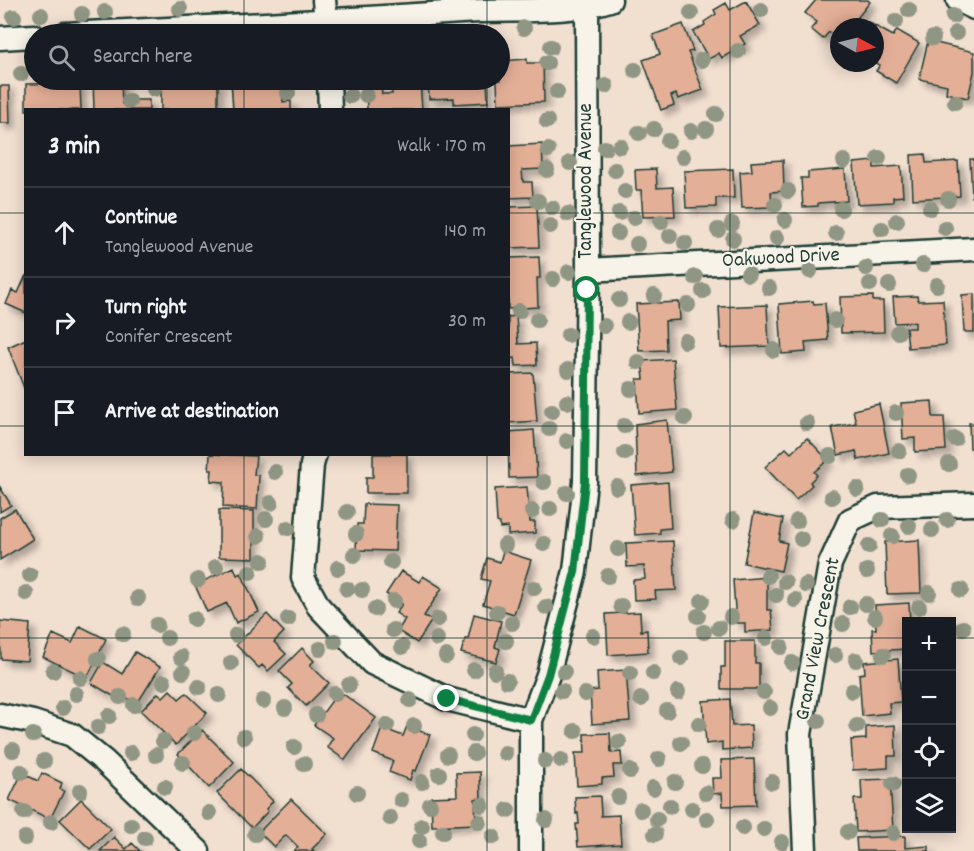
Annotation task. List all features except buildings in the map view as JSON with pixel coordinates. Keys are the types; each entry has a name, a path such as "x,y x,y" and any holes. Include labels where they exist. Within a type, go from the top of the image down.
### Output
{"street":[{"path":"239,24 482,10 587,7 610,0"},
{"path":"958,0 974,8"},
{"name":"Tanglewood Avenue","path":"531,851 531,720 548,675 575,572 585,482 588,270 587,7"},
{"path":"0,38 24,37"},
{"path":"329,90 330,108"},
{"name":"Oakwood Drive","path":"588,270 974,249"},
{"path":"314,456 303,578 319,607 372,663 447,699 531,720"},
{"name":"Grand View Crescent","path":"805,851 800,735 830,564 850,520 878,507 974,504"},
{"path":"0,715 33,722 72,735 104,761 198,851"}],"route":[{"path":"447,699 531,720 548,675 575,572 585,482 587,290"}]}
